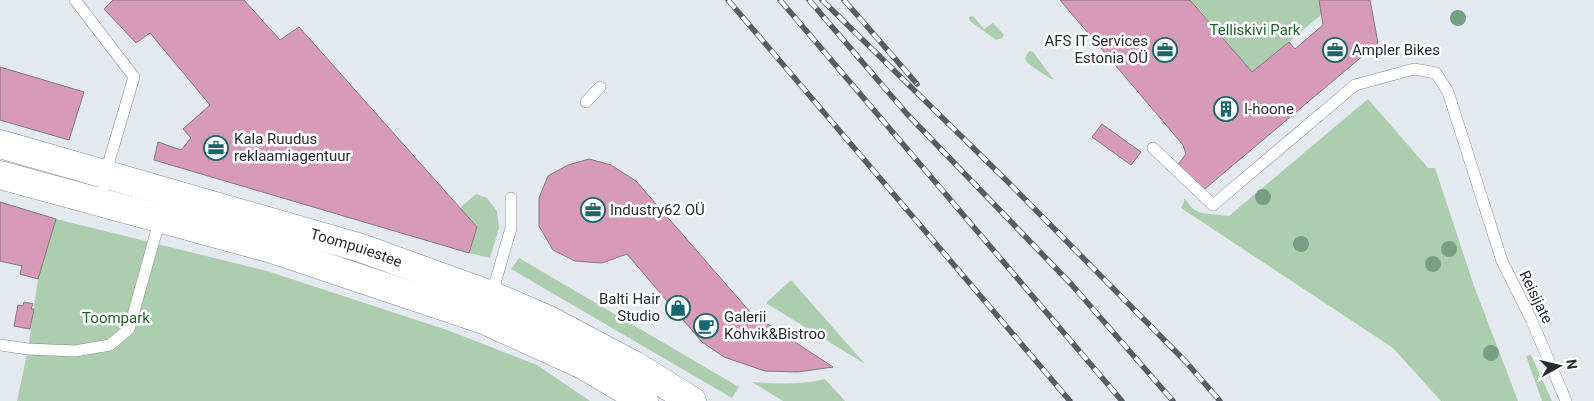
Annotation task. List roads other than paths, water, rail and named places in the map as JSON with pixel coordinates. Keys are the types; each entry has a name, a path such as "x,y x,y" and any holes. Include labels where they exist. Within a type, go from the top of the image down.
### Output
{"main road":[{"name":"Toompuiestee","path":"0,144 361,248 488,307 644,401"},
{"name":"Toompuiestee","path":"0,175 160,220 488,307 549,320 634,365 692,401"}],"lane":[{"path":"75,0 134,77 99,203"},
{"name":"Reisijate","path":"1153,148 1213,205 1355,85 1414,69 1436,73 1448,92 1502,261 1531,319 1566,401"},
{"path":"586,102 600,87"},
{"path":"488,307 511,228 511,198"},
{"path":"0,346 75,352 110,345 129,329 160,220"}],"railway":[{"path":"728,0 1070,401"},
{"path":"780,0 1122,401"},
{"path":"809,0 907,114 1072,285 1173,401"},
{"path":"822,0 1005,179 1186,362 1220,401"},
{"path":"844,0 917,84"}],"place":[{"name":"AFS IT Services Estonia OÜ","path":"1165,50"},
{"name":"Ampler Bikes","path":"1335,50"},
{"name":"I-hoone","path":"1226,109"},
{"name":"Kala Ruudus reklaamiagentuur","path":"216,148"},
{"name":"Industry62 OÜ","path":"593,210"},
{"name":"Balti Hair Studio","path":"678,308"},
{"name":"Galerii Kohvik&Bistroo","path":"706,326"}],"park label":[{"name":"Telliskivi Park","path":"1255,30"},
{"name":"Toompark","path":"116,318"}]}
